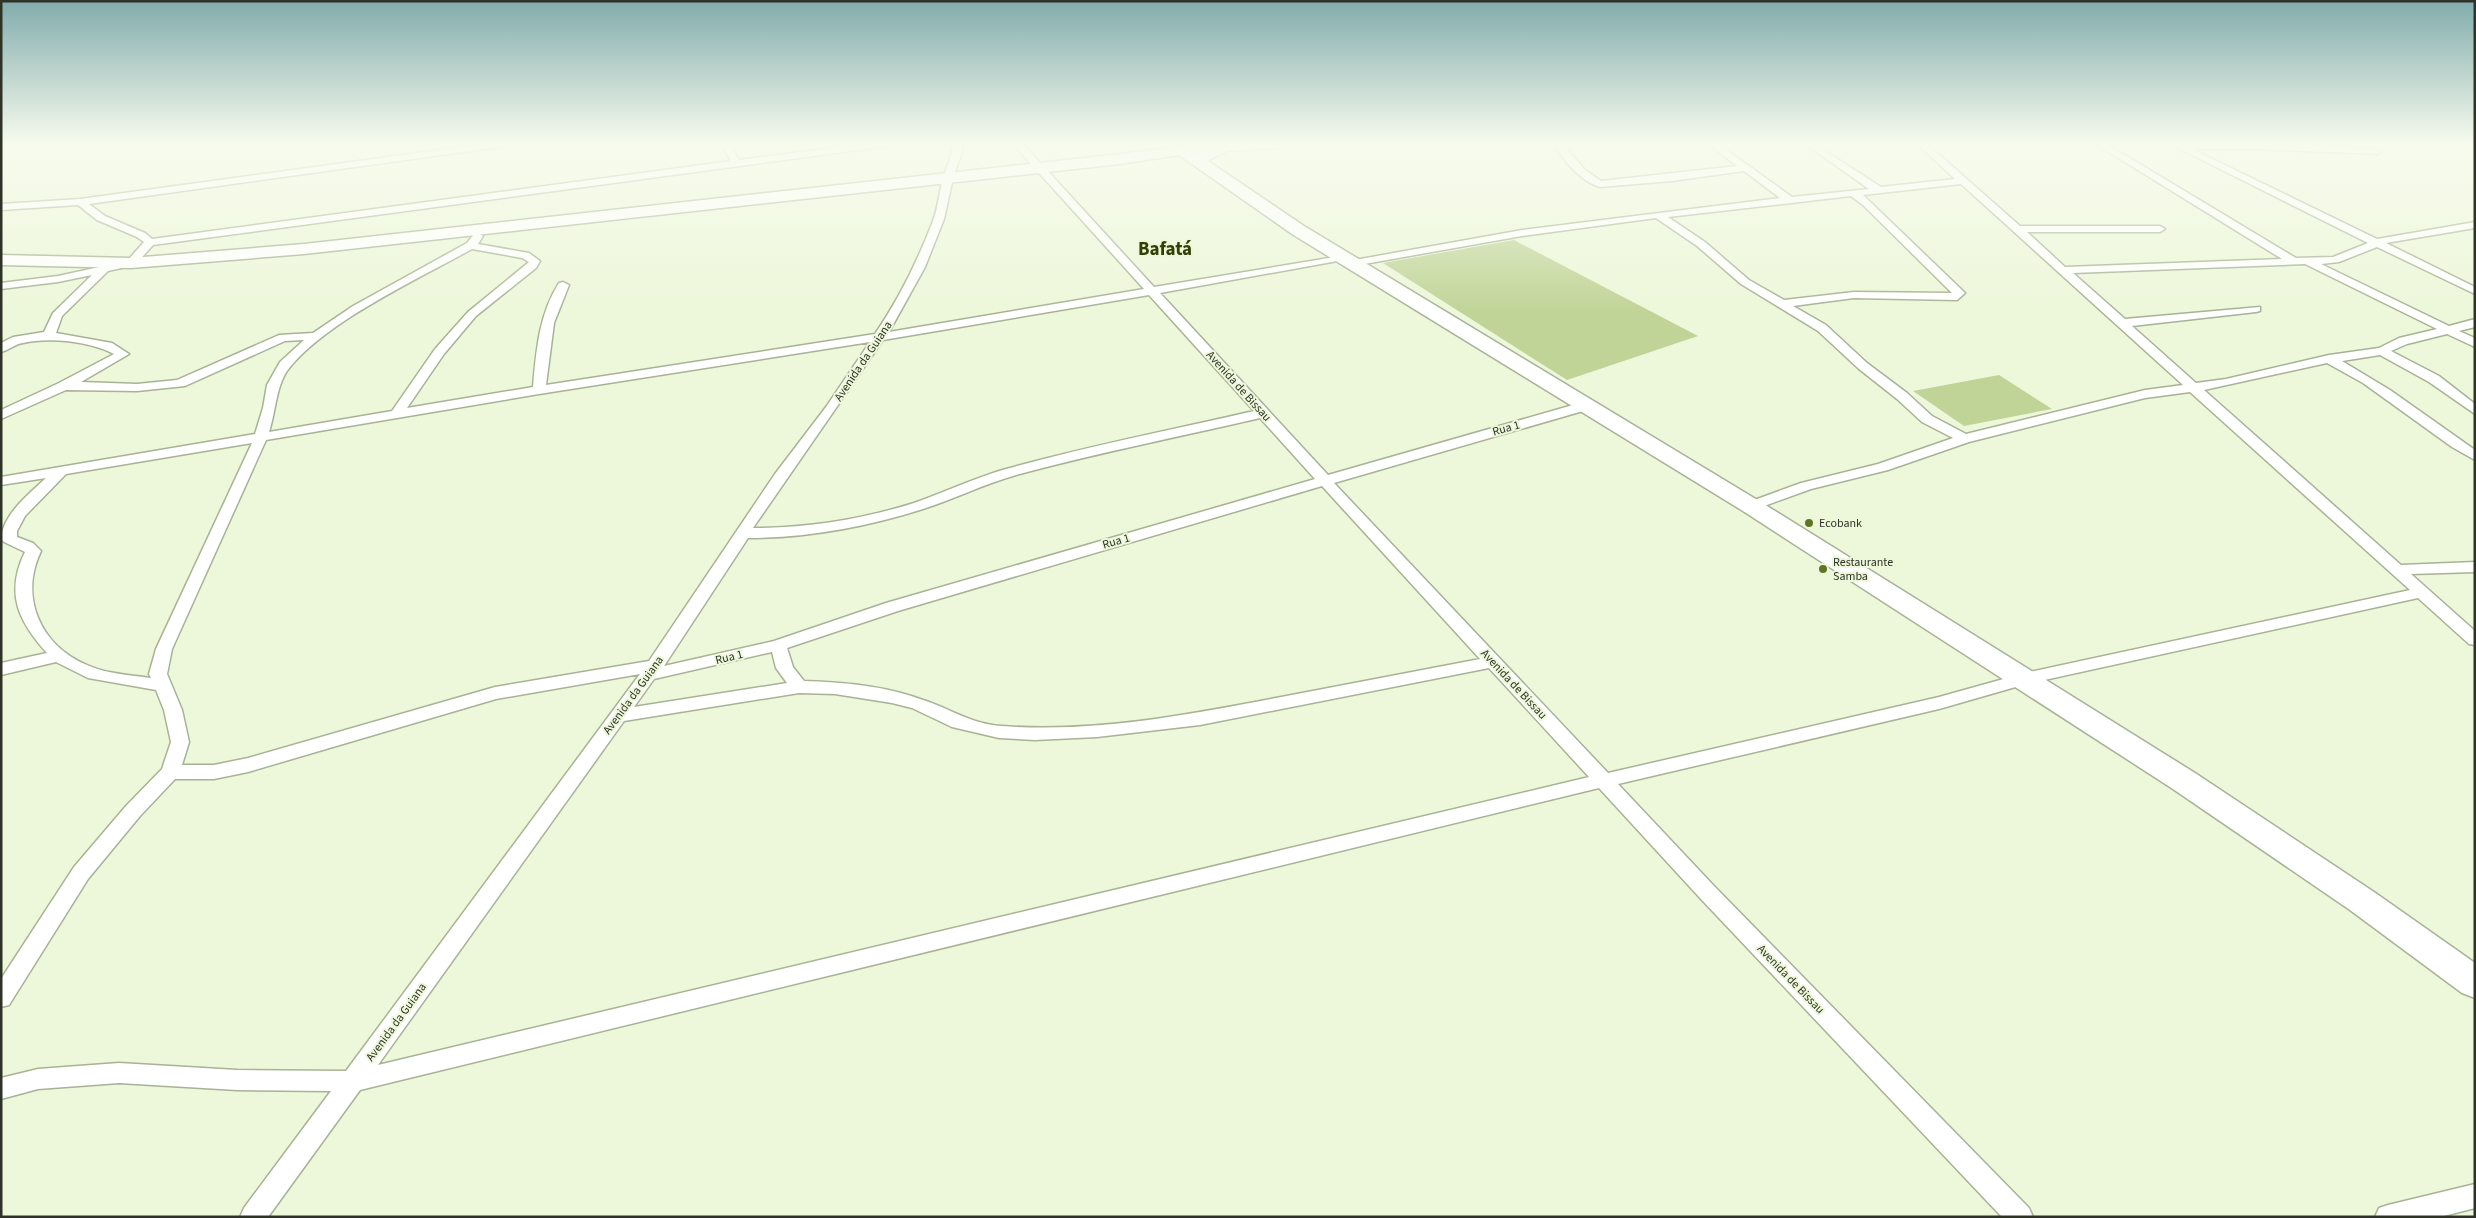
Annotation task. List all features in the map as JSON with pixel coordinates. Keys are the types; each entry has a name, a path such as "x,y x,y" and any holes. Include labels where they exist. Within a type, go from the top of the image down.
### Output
{"main road":[{"path":"1,260 131,263 304,249 747,200"},
{"path":"1253,200 1585,406 1751,506 2025,679 2272,839 2362,901 2475,983"}],"street":[{"path":"1,207 95,200"},
{"path":"1,286 58,279 131,263 150,242 467,200"},
{"name":"Avenida da Guiana","path":"253,1217 652,670 782,474 831,409 894,315 919,267 939,218 943,200"},
{"name":"Avenida de Bissau","path":"1070,200 1324,480 1707,892 2020,1217"},
{"path":"1,481 539,390 977,322 1152,290 1522,233 1788,200"},
{"path":"1780,304 1854,295 1953,298 1959,292 1864,200"},
{"path":"1985,200 2475,640"},
{"path":"2193,200 2295,262"},
{"path":"2289,200 2475,291"},
{"path":"80,202 101,218 141,235 150,242"},
{"path":"1658,215 1701,244 1745,282 1780,304 1795,310 1822,328 1863,366 1927,418 1964,439"},
{"path":"2063,270 2335,260 2377,243 2401,236 2475,225"},
{"path":"1,998 81,873 133,811 170,772 180,742 173,710 158,674 164,649 261,437 270,408 272,385 277,374 284,364 316,336 386,291 471,245 487,228"},
{"path":"2017,229 2160,229"},
{"path":"396,415 439,352 472,314 532,266 535,261 525,254 471,245"},
{"path":"2309,262 2475,343"},
{"path":"49,335 57,315 103,270"},
{"path":"539,390 543,338 553,303 563,286"},
{"path":"2124,323 2256,309"},
{"path":"1751,506 1806,486 1892,465 1964,439 2145,394 2226,383 2329,359 2382,351 2403,341 2475,323"},
{"path":"1,348 17,340 49,335 108,346 123,354 64,386 1,414"},
{"path":"64,386 166,386 180,383 283,338 316,336"},
{"path":"2382,351 2434,379 2475,410"},
{"path":"2329,359 2367,380 2450,441 2475,456"},
{"name":"Rua 1","path":"170,772 214,772 248,765 495,693 652,670 778,645 892,607 1324,480 1585,406"},
{"path":"742,533 782,533 817,530 868,519 918,506 1010,472 1263,413"},
{"path":"61,471 15,519 8,533 9,539 28,546 33,551 23,578 21,592 26,611 40,634 59,656 98,674 161,685"},
{"path":"2398,570 2475,567"},
{"path":"1,1089 38,1079 119,1073 237,1080 353,1081 1606,782 1723,752 1939,702 2025,679 2422,592"},
{"path":"778,645 785,668 799,687"},
{"path":"1,669 59,656"},
{"path":"618,716 799,687 835,688 892,697 918,704 958,723 999,732 1036,734 1097,731 1200,719 1493,662"},
{"path":"2388,1217 2475,1196"}],"green space":[{"path":"1514,240 1698,336 1567,380 1383,263"},
{"path":"1999,375 2052,409 1964,426 1913,391"}],"place":[{"name":"Ecobank","path":"1809,523"},
{"name":"Restaurante Samba","path":"1823,569"}],"district":[{"name":"Bafatá","path":"1165,248"}]}
